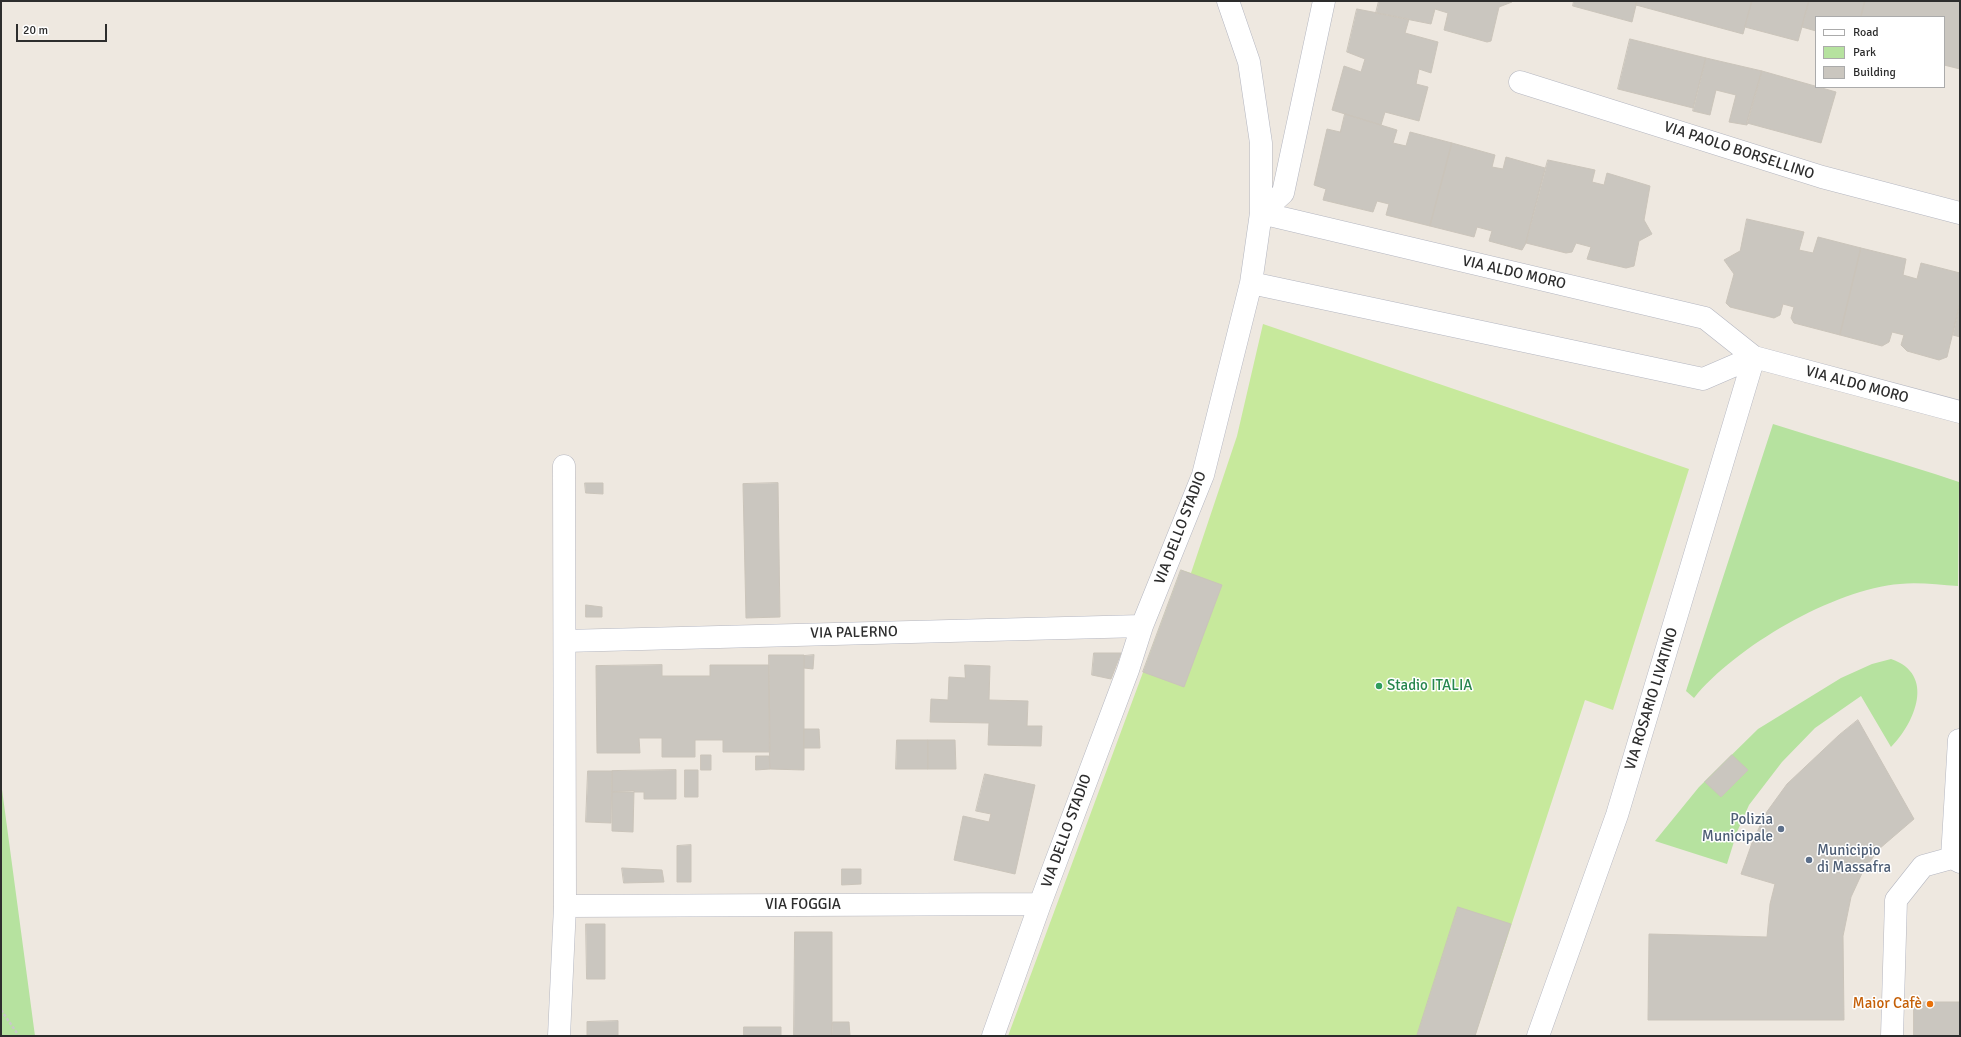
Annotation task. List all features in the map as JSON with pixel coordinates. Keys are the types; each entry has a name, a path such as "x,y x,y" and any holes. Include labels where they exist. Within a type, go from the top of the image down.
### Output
{"street":[{"name":"VIA DELLO STADIO","path":"993,1036 1040,904 1128,670 1142,626 1203,475 1251,282 1261,213 1261,143 1249,62 1228,1"},
{"path":"1261,213 1283,193 1324,1"},
{"name":"VIA PAOLO BORSELLINO","path":"1520,82 1822,177 1960,213"},
{"name":"VIA ALDO MORO","path":"1261,213 1705,318 1754,357 1960,412"},
{"path":"1251,282 1703,379 1754,357"},
{"name":"VIA ROSARIO LIVATINO","path":"1538,1036 1617,815 1754,357"},
{"path":"559,1036 565,906 564,466"},
{"name":"VIA PALERNO","path":"565,641 1142,626"},
{"path":"1892,1036 1896,900 1923,866 1956,860 1959,740"},
{"name":"VIA FOGGIA","path":"565,906 1040,904"}],"path":[{"path":"1,1010 20,1036"}],"green space":[{"name":"Stadio ITALIA","path":"1263,324 1689,469 1613,710 1585,700 1475,1036 1008,1036 1181,570 1191,573 1237,436"},
{"path":"1773,424 1959,482 1958,586 1907,583 1874,588 1846,597 1817,609 1788,624 1734,659 1694,698 1686,691"},
{"path":"1891,659 1905,666 1913,676 1917,687 1917,700 1907,725 1900,737 1891,747 1861,696 1815,728 1782,762 1749,805 1737,832 1727,864 1655,841 1699,787 1758,729 1841,678 1872,664"},
{"path":"1,782 35,1036 1,1036"}],"building":[{"path":"1379,1 1512,2 1499,7 1491,41 1487,42 1444,30 1448,13 1435,9 1431,24 1376,13"},
{"path":"1574,1 1637,1 1632,22 1573,6"},
{"path":"1637,1 1752,1 1743,34 1636,5"},
{"path":"1752,1 1809,1 1798,41 1745,27"},
{"path":"1809,1 1865,1 1861,16 1815,16 1815,31 1802,27"},
{"path":"1865,1 1960,1 1960,69 1945,65 1945,16 1861,16"},
{"path":"1357,9 1409,19 1405,33 1438,42 1431,73 1419,69 1416,84 1428,87 1419,121 1385,112 1381,125 1332,110 1344,66 1361,72 1365,59 1347,52"},
{"path":"1630,39 1706,58 1693,108 1618,89"},
{"path":"1706,58 1762,71 1747,125 1729,122 1736,95 1716,90 1710,115 1693,111"},
{"path":"1762,71 1815,86 1815,88 1822,88 1836,92 1821,143 1747,123"},
{"path":"1345,114 1397,130 1393,143 1406,146 1410,132 1452,143 1430,226 1386,215 1389,204 1377,201 1373,212 1323,200 1326,189 1314,185 1327,129 1340,132"},
{"path":"1452,143 1495,155 1492,167 1503,169 1506,157 1545,168 1526,243 1522,250 1489,241 1492,231 1477,227 1474,237 1430,226"},
{"path":"1548,160 1595,170 1592,182 1604,185 1607,173 1650,186 1644,220 1652,234 1639,241 1634,266 1626,268 1587,259 1591,247 1576,243 1572,252 1566,253 1526,243"},
{"path":"1747,219 1804,232 1799,250 1813,253 1818,237 1861,248 1840,335 1794,323 1791,318 1794,307 1783,304 1780,315 1774,318 1730,307 1726,303 1734,274 1724,260 1740,251"},
{"path":"1861,248 1906,259 1903,275 1917,279 1921,263 1960,273 1960,303 1947,357 1939,360 1907,351 1901,345 1904,335 1892,332 1889,342 1882,346 1840,335"},
{"path":"1960,303 1960,337 1953,335"},
{"path":"585,483 603,483 603,494 586,493"},
{"path":"778,483 780,617 746,618 743,484"},
{"path":"1181,570 1222,585 1184,687 1143,672"},
{"path":"586,605 602,607 602,617 586,617"},
{"path":"1094,653 1121,653 1111,679 1092,675"},
{"path":"769,655 804,655 804,770 770,769"},
{"path":"814,655 813,669 804,668 804,656"},
{"path":"662,665 662,676 710,676 710,665 769,665 770,752 723,752 723,740 695,740 695,757 662,757 662,738 639,738 640,753 597,753 596,666"},
{"path":"965,665 990,666 989,700 1028,701 1027,726 1042,726 1041,746 988,745 989,723 930,722 931,699 948,700 949,677 965,678"},
{"name":"Municipio di Massafra","path":"1858,720 1914,819 1879,849 1863,871 1851,897 1843,936 1844,1020 1648,1020 1649,934 1767,937 1770,904 1775,884 1741,874 1752,843 1766,813 1787,784 1839,735"},
{"path":"804,729 819,729 820,748 804,748"},
{"path":"897,740 928,740 928,769 896,769"},
{"path":"928,740 955,740 956,769 928,769"},
{"path":"701,755 711,755 711,770 701,770"},
{"path":"1732,755 1748,770 1721,797 1705,782"},
{"path":"756,756 769,756 770,769 756,770"},
{"path":"676,770 676,799 644,799 644,792 612,792 612,771"},
{"path":"685,770 698,770 698,797 685,797"},
{"path":"588,771 612,771 611,823 586,822"},
{"path":"985,774 1035,785 1015,874 954,860 963,816 989,822 991,814 976,811"},
{"path":"634,791 633,832 612,831 612,792"},
{"path":"691,845 691,882 677,882 677,846"},
{"path":"622,868 662,870 664,882 624,883"},
{"path":"842,869 861,869 861,884 842,885"},
{"path":"1458,907 1511,924 1475,1036 1417,1036"},
{"path":"586,924 605,924 605,979 587,979"},
{"path":"795,932 832,932 832,1036 794,1036"},
{"path":"1914,1002 1960,1002 1960,1036 1914,1036"},
{"path":"618,1021 618,1036 587,1036 587,1022"},
{"path":"833,1022 849,1022 850,1036 832,1036"},
{"path":"744,1027 781,1027 781,1036 744,1036"}],"place":[{"name":"Stadio ITALIA","path":"1379,686"},
{"name":"Polizia Municipale","path":"1781,829"},
{"name":"Municipio di Massafra","path":"1809,860"},
{"name":"Maior Cafè","path":"1930,1004"}]}
